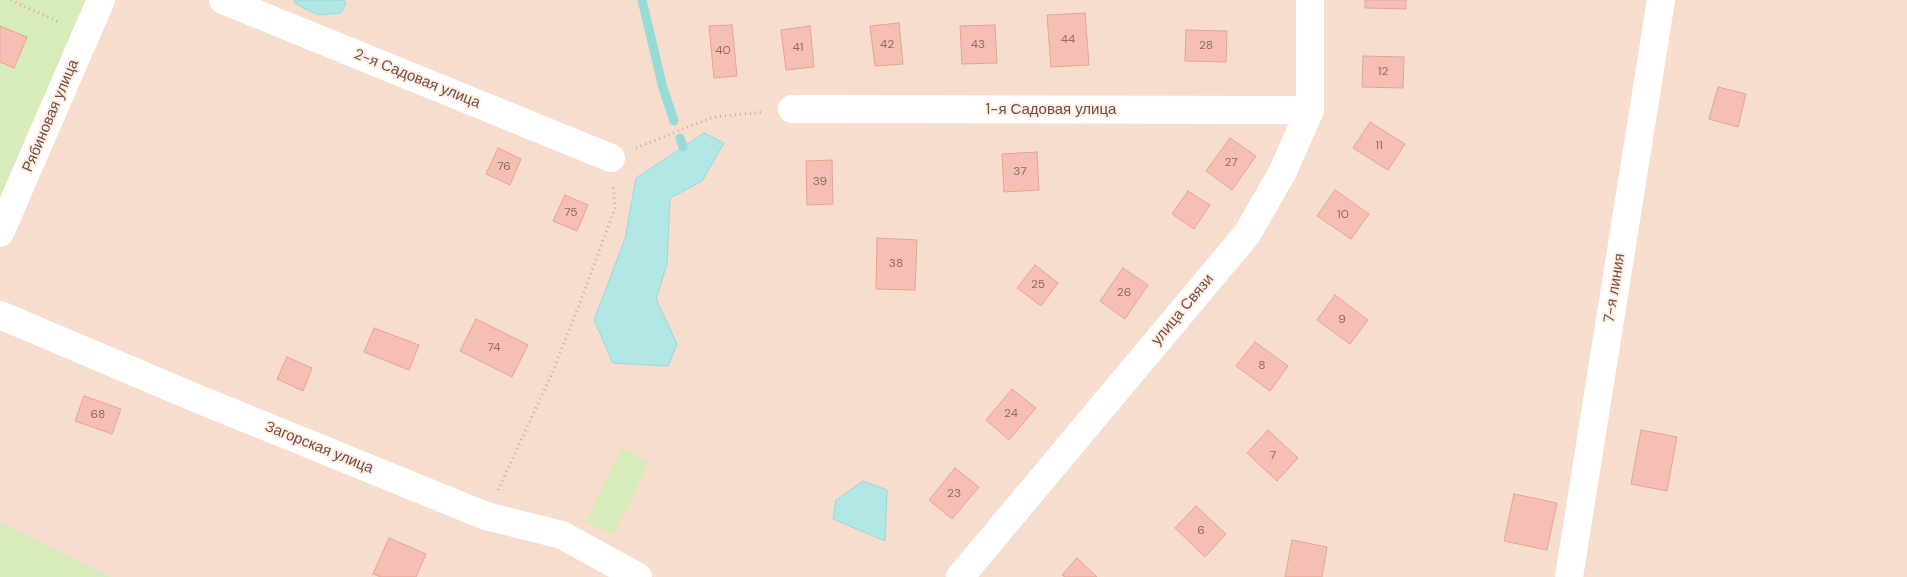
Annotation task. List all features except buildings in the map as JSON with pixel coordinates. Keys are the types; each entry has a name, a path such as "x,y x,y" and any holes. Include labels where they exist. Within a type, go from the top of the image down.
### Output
{"street":[{"name":"Рябиновая улица","path":"0,233 101,0"},
{"name":"2-я Садовая улица","path":"224,0 611,158"},
{"name":"улица Связи","path":"960,577 1247,234 1282,173 1310,110 1310,0"},
{"name":"7-я линия","path":"1569,577 1661,0"},
{"name":"1-я Садовая улица","path":"792,109 1310,110"},
{"name":"Загорская улица","path":"0,315 191,396 486,516 562,535 638,577"}],"path":[{"path":"11,0 86,35"},
{"path":"486,516 553,370 615,208 611,158 713,117 792,109"}],"shaded area":[{"path":"0,0 1907,0 1907,577 0,577"}],"green space":[{"path":"0,0 100,0 0,231"},
{"path":"621,448 649,461 614,535 586,522"},
{"path":"0,522 111,577 0,577"}],"water":[{"path":"294,0 344,0 346,3 341,13 318,15 296,4"},
{"path":"704,133 724,143 702,181 670,198 667,264 656,299 677,344 668,366 613,363 594,320 625,239 636,178"},
{"path":"863,481 887,490 885,541 833,519 836,500"}],"waterway":[{"path":"642,0 663,88 674,121"},
{"path":"680,138 683,147"}]}
